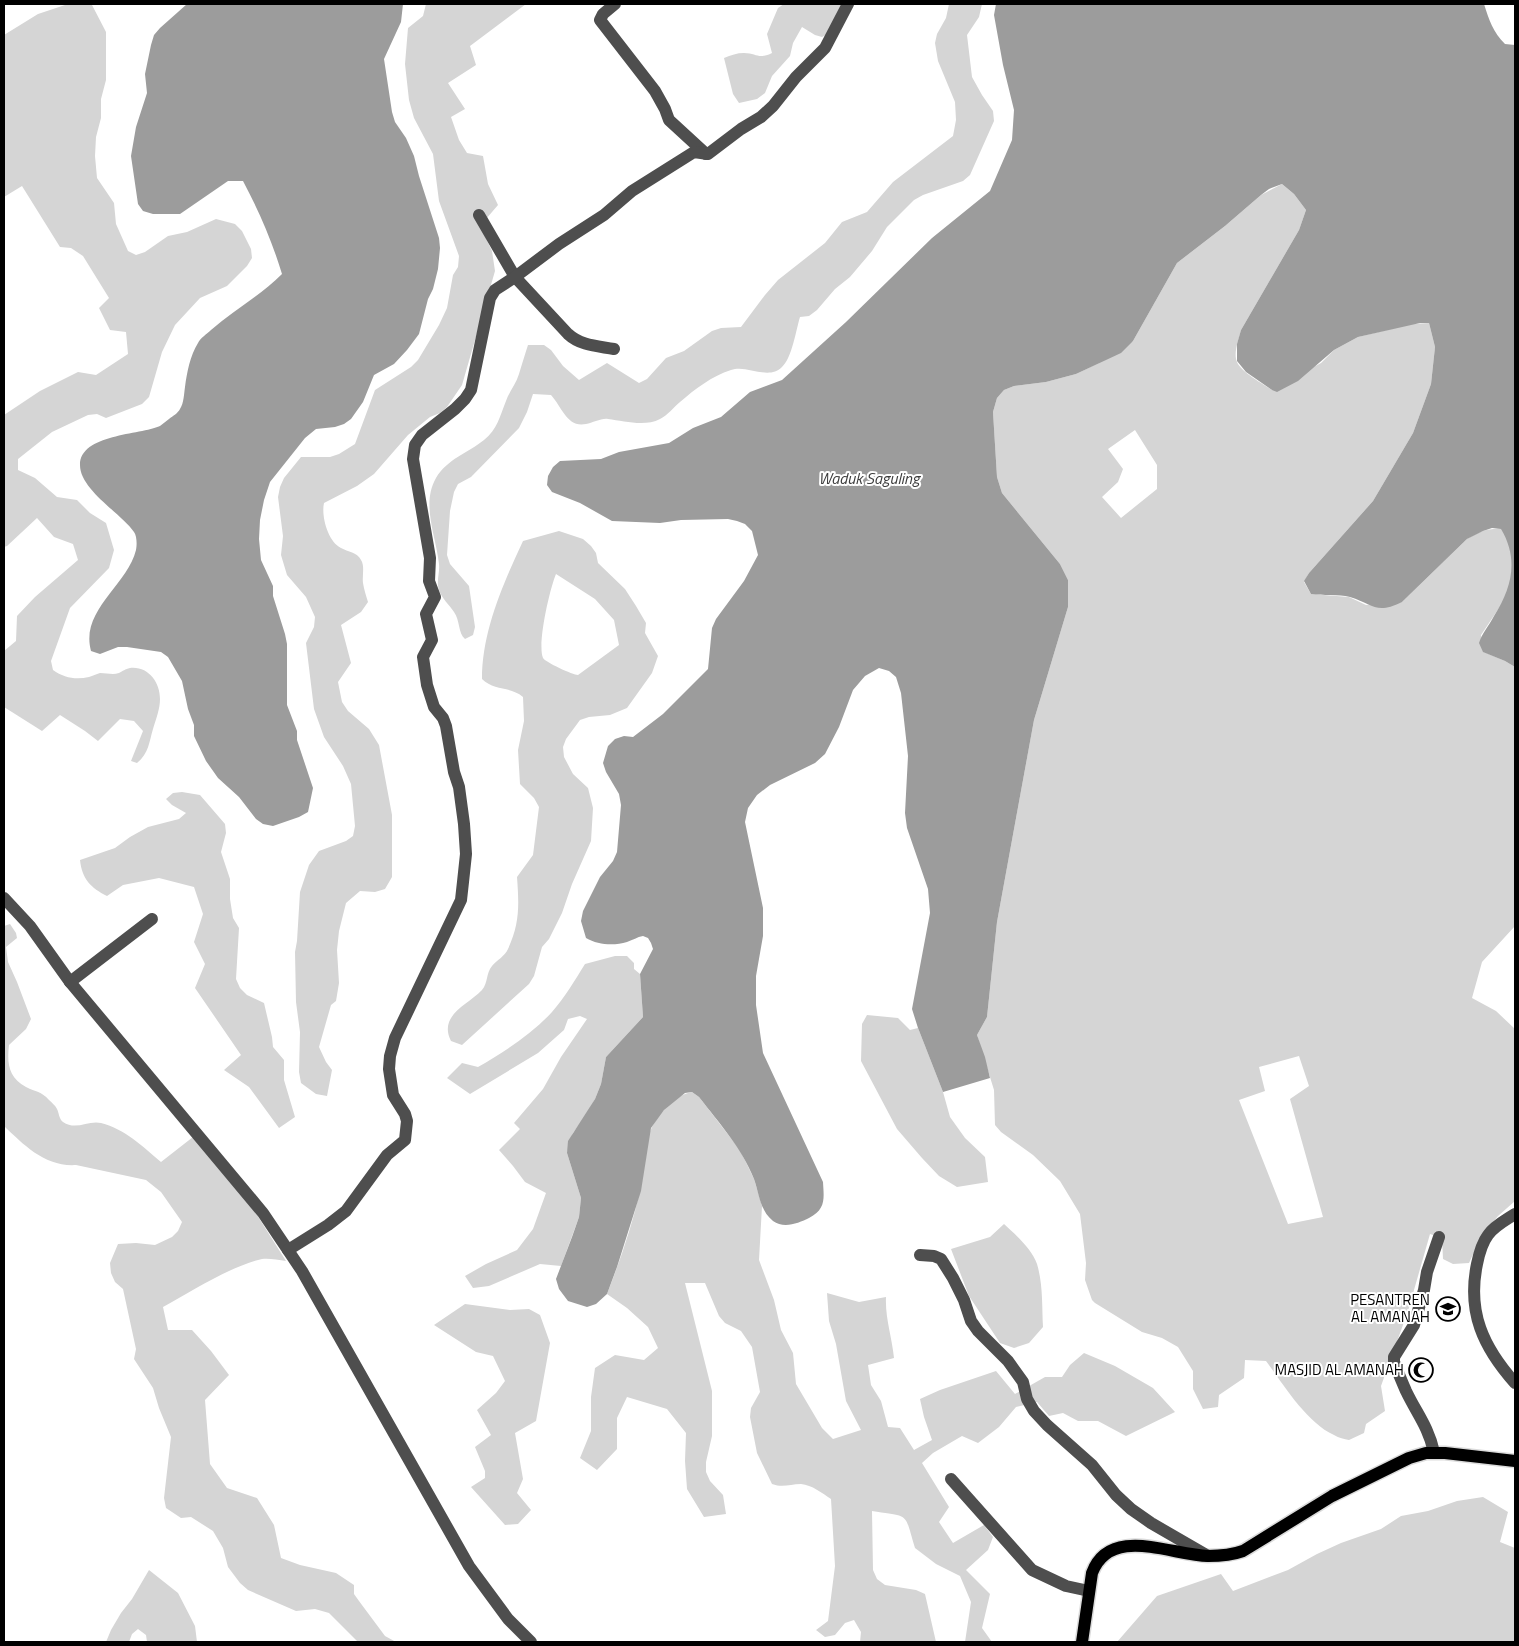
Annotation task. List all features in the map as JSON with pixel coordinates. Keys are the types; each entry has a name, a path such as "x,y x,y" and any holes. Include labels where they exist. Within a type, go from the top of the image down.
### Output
{"main road":[{"path":"1082,1642 1092,1573 1095,1563 1108,1550 1130,1545 1208,1556 1233,1554 1243,1551 1332,1496 1418,1455 1434,1452 1515,1461"}],"street":[{"path":"615,4 603,14 600,20 666,109 669,120 706,154"},
{"path":"706,154 761,117 773,106 796,77 825,48 848,4"},
{"path":"288,1250 328,1225 346,1211 387,1155 405,1140 406,1114 393,1095 389,1069 390,1056 395,1038 460,900 466,854 459,787 454,772 446,726 443,718 434,707 427,685 423,656 432,640 426,614 436,597 429,581 430,558 413,458 415,445 422,435 455,409 471,390 490,298 495,290 559,244 604,215 632,191 651,178 694,152 706,154"},
{"path":"479,216 515,277 575,341 582,344 614,349"},
{"path":"4,898 30,926 70,982 262,1213 302,1271 469,1566 508,1619 531,1642"},
{"path":"70,982 152,919"},
{"path":"1515,1214 1492,1230 1484,1240 1474,1282 1480,1330 1493,1356 1515,1383"},
{"path":"1434,1452 1430,1436 1406,1391 1394,1362 1394,1357 1414,1325 1439,1238"},
{"path":"920,1255 934,1256 941,1260 953,1278 978,1331 988,1343 1008,1360 1023,1382 1027,1399 1034,1411 1047,1425 1092,1465 1116,1495 1131,1509 1151,1523 1208,1556"},
{"path":"951,1479 1032,1570 1066,1586 1089,1590"}],"shaded area":[{"path":"68,4 92,5 106,32 106,80 101,99 101,118 96,137 97,178 114,203 116,224 128,251 136,255 145,252 168,236 187,232 216,219 235,224 242,231 251,249 252,258 247,266 227,286 200,298 175,325 162,352 149,397 142,404 106,418 97,414 88,415 52,432 18,459 18,470 35,478 57,497 77,500 90,513 106,523 114,550 109,568 70,608 51,661 53,670 70,678 90,677 100,673 117,674 130,668 142,670 152,676 158,687 159,706 148,747 137,763 131,761 143,731 134,721 120,719 98,741 60,715 42,731 4,707 4,651 16,641 17,616 35,597 78,560 73,544 54,537 37,518 4,547 4,415 40,391 78,372 96,375 128,354 126,332 110,330 99,308 109,298 83,256 71,248 60,247 22,186 4,197 4,35 38,14"},
{"path":"426,4 526,4 470,46 476,65 448,83 465,109 451,117 459,140 467,153 483,156 488,184 498,205 480,226 492,251 495,271 462,385 447,407 440,413 430,417 408,435 374,474 357,486 324,503 323,508 325,521 332,540 341,548 357,555 362,562 363,583 368,602 361,612 341,625 351,663 338,682 342,702 348,711 369,729 379,745 392,815 392,877 385,889 375,892 360,891 346,903 339,931 337,950 339,983 336,1001 331,1005 319,1047 332,1070 327,1096 316,1094 301,1083 299,1072 300,1032 296,1002 295,952 300,892 309,865 319,851 346,841 353,836 355,826 351,784 343,766 324,737 314,709 306,643 314,627 315,617 306,597 287,575 281,555 283,536 278,497 284,478 301,457 330,457 355,444 375,390 411,367 418,360 447,308 453,275 458,267 459,256 439,201 433,154 414,118 409,100 405,64 408,28 423,16"},
{"path":"784,4 842,4 826,35 822,37 815,35 802,27 793,43 790,56 772,76 765,93 757,99 739,103 733,94 724,58 741,53 760,56 772,53 767,34 778,8"},
{"path":"949,4 982,4 979,17 967,35 972,77 993,111 994,121 970,175 963,181 914,200 887,227 872,251 850,277 835,289 817,310 809,316 800,317 788,357 782,367 776,371 764,373 744,369 731,370 710,379 663,418 648,423 605,419 589,423 574,423 569,420 551,395 533,394 519,428 471,477 458,484 454,492 450,511 447,555 450,564 469,586 475,627 473,635 465,639 461,633 456,615 442,596 438,587 439,564 430,509 432,488 436,478 446,466 478,445 492,432 518,378 528,345 544,345 579,380 607,363 639,383 647,379 666,358 684,351 712,331 721,328 741,327 778,280 825,243 842,222 867,212 893,182 953,136 956,120 955,102 938,61 935,43 937,34 946,18"},
{"path":"1282,184 1294,194 1306,210 1299,230 1241,330 1236,358 1243,370 1272,390 1321,363 1334,350 1358,337 1411,324 1429,323 1435,347 1431,384 1413,433 1373,501 1309,573 1304,582 1311,594 1349,597 1366,605 1402,602 1467,539 1479,532 1488,530 1502,529 1514,554 1511,582 1503,602 1481,635 1484,652 1515,667 1515,926 1482,962 1472,998 1496,1011 1515,1029 1515,1201 1498,1216 1482,1235 1469,1263 1453,1264 1443,1259 1442,1238 1430,1234 1408,1311 1381,1386 1385,1411 1366,1424 1364,1433 1349,1440 1336,1436 1314,1421 1296,1402 1266,1361 1245,1360 1244,1378 1219,1395 1218,1407 1203,1409 1193,1389 1193,1371 1178,1347 1162,1338 1142,1332 1092,1300 1085,1280 1086,1263 1080,1214 1060,1181 1033,1155 1001,1132 995,1125 994,1090 977,1035 987,1017 997,922 1034,720 1068,607 1068,580 1060,564 1002,493 997,477 993,412 997,398 1004,390 1014,386 1046,382 1076,374 1099,363 1133,341 1177,263 1261,195","holes":["1135,430 1157,465 1157,489 1121,518 1102,497 1118,482 1123,469 1108,449","1299,1056 1309,1086 1290,1099 1323,1217 1288,1224 1239,1100 1265,1091 1259,1067"]},
{"path":"559,531 583,539 596,553 598,563 625,589 636,606 646,623 645,633 658,656 652,673 627,708 610,715 580,720 566,739 563,747 564,757 573,774 588,788 593,808 591,841 572,884 562,913 549,939 542,947 534,976 529,984 462,1045 451,1041 448,1024 456,1011 482,990 490,969 505,954 512,940 518,914 517,877 533,855 539,807 534,798 520,784 518,750 524,721 523,697 513,691 487,683 482,679 486,643 495,608 523,541","holes":["556,574 595,599 614,620 619,645 578,675 545,660 542,651 543,629"]},
{"path":"182,792 200,795 225,824 226,833 221,852 230,879 230,899 233,918 239,928 236,979 240,988 247,995 264,1003 273,1047 284,1060 284,1080 295,1117 279,1128 249,1087 224,1070 241,1055 195,988 205,964 194,942 203,914 194,887 159,878 123,885 107,896 96,890 88,882 81,867 80,860 115,848 148,827 179,819 186,813 166,799 173,793"},
{"path":"10,924 17,938 6,947 8,962 31,1019 26,1029 9,1045 9,1064 15,1079 46,1097 56,1108 63,1122 68,1125 73,1126 96,1122 118,1129 161,1162 193,1137 250,1204 286,1261 262,1259 251,1262 212,1280 163,1307 168,1330 192,1330 229,1375 205,1400 210,1464 227,1488 257,1498 274,1525 281,1558 300,1565 336,1573 354,1585 354,1594 359,1601 385,1636 396,1642 358,1642 329,1613 315,1609 296,1611 248,1590 228,1567 223,1548 213,1531 191,1517 181,1518 166,1508 164,1498 171,1437 153,1388 134,1359 136,1349 123,1289 115,1282 111,1273 110,1263 118,1244 155,1245 172,1237 178,1231 182,1222 161,1192 146,1180 76,1165 65,1165 45,1159 27,1147 4,1126 4,926"},
{"path":"615,956 627,956 634,963 634,969 640,974 643,1017 606,1057 601,1084 595,1099 573,1133 567,1153 581,1198 579,1217 561,1266 540,1264 489,1286 473,1288 465,1276 517,1250 533,1229 546,1193 525,1182 499,1150 520,1129 514,1123 543,1089 561,1057 587,1019 580,1016 568,1019 564,1030 538,1053 470,1094 447,1078 462,1063 478,1067 517,1042 536,1028 552,1012 585,964"},
{"path":"867,1015 898,1018 910,1030 918,1028 943,1092 950,1117 965,1138 985,1157 988,1182 957,1187 939,1176 897,1129 861,1061 862,1024"},
{"path":"692,1092 699,1097 740,1150 754,1179 762,1206 759,1260 774,1300 781,1330 793,1353 796,1384 822,1428 833,1439 861,1430 846,1401 836,1344 829,1321 827,1293 859,1302 886,1297 894,1358 868,1365 871,1385 881,1401 888,1427 900,1428 914,1450 932,1440 920,1399 940,1390 996,1371 1015,1394 1045,1377 1062,1377 1070,1365 1084,1353 1115,1366 1153,1388 1175,1412 1126,1436 1098,1421 1078,1421 1063,1413 1049,1416 1037,1402 1016,1407 999,1427 978,1443 962,1436 933,1453 922,1463 949,1507 939,1522 953,1543 984,1525 993,1537 988,1550 966,1570 990,1594 982,1628 992,1642 965,1642 971,1602 960,1576 936,1564 915,1548 904,1518 894,1514 872,1511 873,1570 877,1579 885,1585 916,1590 925,1594 936,1642 860,1642 861,1632 854,1620 845,1623 835,1635 825,1637 816,1630 828,1621 835,1566 831,1499 809,1486 801,1484 780,1486 772,1484 757,1453 750,1417 751,1408 760,1392 752,1347 741,1331 725,1323 719,1316 705,1283 685,1283 712,1391 712,1436 706,1462 706,1472 710,1481 723,1495 726,1514 704,1517 687,1489 686,1433 667,1409 627,1397 617,1418 617,1449 597,1470 580,1458 591,1431 591,1397 595,1368 615,1355 644,1360 658,1348 648,1327 627,1308 607,1294 621,1256 642,1184 649,1133 659,1116 674,1100"},
{"path":"1004,1224 1023,1242 1035,1258 1041,1287 1043,1327 1029,1343 1014,1348 1000,1343 969,1296 951,1249 990,1237"},
{"path":"465,1304 510,1310 529,1309 540,1315 550,1343 536,1421 515,1433 523,1479 517,1493 531,1510 518,1524 505,1525 471,1487 485,1478 485,1471 475,1447 491,1435 477,1410 496,1393 505,1381 493,1356 476,1352 434,1325"},
{"path":"1483,1497 1508,1512 1500,1542 1515,1548 1515,1642 1117,1642 1157,1596 1221,1574 1233,1591 1288,1570 1341,1543 1381,1529 1401,1516 1428,1511 1457,1501"},
{"path":"149,1570 178,1593 195,1626 197,1642 147,1642 146,1635 138,1629 132,1634 129,1642 106,1642 121,1613 132,1599"}],"water":[{"path":"187,4 403,4 401,22 384,59 392,112 395,122 406,138 414,156 439,238 438,269 419,334 394,364 374,375 363,402 351,419 335,427 316,429 305,438 270,482 264,500 259,539 261,560 273,586 273,596 285,634 287,644 287,705 297,731 297,740 313,788 308,812 273,826 263,824 256,819 239,797 218,778 206,761 194,736 194,725 188,709 182,681 168,657 161,652 127,647 118,647 100,654 91,651 89,636 92,623 98,611 131,563 137,543 135,534 128,525 102,501 87,483 80,465 83,455 90,447 100,441 160,426 177,413 182,404 189,364 199,341 282,274 265,226 243,181 228,181 180,214 153,214 143,211 138,204 131,156 136,127 147,93 145,74 151,45 154,35 160,28"},
{"name":"Waduk Saguling","path":"996,4 1484,4 1497,35 1505,44 1515,45 1515,667 1483,652 1479,643 1509,584 1511,573 1510,551 1501,529 1492,528 1467,539 1402,602 1386,608 1375,607 1345,596 1311,594 1304,581 1373,501 1413,433 1431,384 1435,347 1429,323 1420,323 1358,337 1334,350 1298,381 1277,392 1246,372 1237,361 1237,344 1241,330 1299,230 1306,210 1294,194 1282,184 1269,189 1177,263 1133,341 1121,353 1076,374 1046,382 1014,386 1004,390 997,398 993,412 997,477 1002,493 1060,564 1068,580 1068,607 1034,720 997,922 987,1017 977,1035 990,1078 943,1092 912,1009 930,913 928,889 907,828 905,813 908,756 901,693 896,677 889,671 879,668 865,676 853,690 839,727 825,754 815,763 770,785 757,795 748,808 745,822 763,908 763,936 756,976 756,1005 763,1053 823,1182 823,1203 815,1215 805,1220 787,1225 773,1221 765,1212 760,1202 754,1179 737,1146 699,1097 692,1092 685,1093 664,1110 651,1128 641,1191 607,1294 596,1304 587,1307 568,1301 559,1289 556,1279 579,1217 581,1198 567,1153 568,1141 595,1099 601,1084 606,1057 643,1017 640,974 653,949 648,938 643,936 617,944 606,944 591,940 586,938 581,921 583,911 600,877 613,861 617,852 621,805 619,794 603,763 608,746 615,739 624,736 633,737 663,714 708,669 712,628 716,619 744,581 758,555 752,531 745,524 728,519 681,520 660,523 612,521 580,503 552,492 547,485 548,476 553,467 560,461 601,459 619,452 669,443 693,428 721,417 750,392 782,380 846,322 932,238 990,191 1012,140 1014,110 994,15"}],"place":[{"name":"PESANTREN AL AMANAH","path":"1448,1309"},
{"name":"MASJID AL AMANAH","path":"1421,1370"}]}
